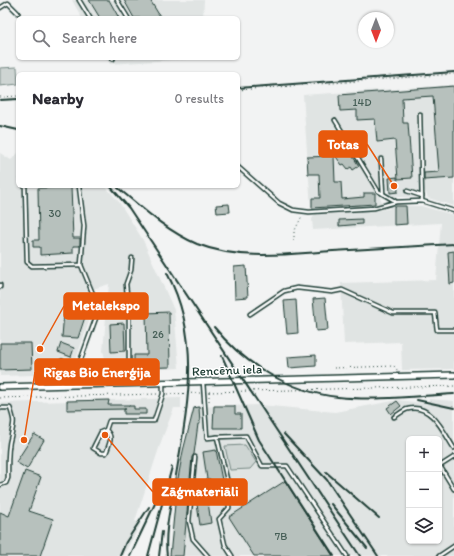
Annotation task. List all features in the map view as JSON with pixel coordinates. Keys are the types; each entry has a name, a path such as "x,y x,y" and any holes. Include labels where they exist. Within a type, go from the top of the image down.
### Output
{"street":[{"name":"Rencēnu iela","path":"0,387 454,375"}],"lane":[{"path":"79,0 89,16"},
{"path":"117,0 127,16"},
{"path":"0,8 8,2 18,13"},
{"path":"420,114 422,201"},
{"path":"334,120 378,191 396,202"},
{"path":"381,159 383,194"},
{"path":"240,169 279,203 293,210 304,212 374,208 396,202 422,201 454,211"},
{"path":"25,188 28,262 32,266 81,265"},
{"path":"75,386 78,370 97,315 97,304 81,265 84,226 79,188"},
{"path":"407,191 422,196"},
{"path":"129,384 129,318 126,284 131,270 132,258"},
{"path":"250,314 284,291 297,288 332,292 342,290 393,313 436,313 437,330 454,330"},
{"path":"62,361 62,386"},
{"path":"41,364 42,386"},
{"path":"203,382 207,438 246,436 262,466 287,466 346,556"},
{"path":"106,430 110,434 111,440 106,453 100,453 93,448 101,432 106,430 109,421 154,421 163,394 163,383"},
{"path":"0,408 10,408 14,418 14,429 11,435 8,478 6,483 0,485"},
{"path":"394,417 408,409 421,410 431,414 454,448"},
{"path":"217,438 229,488 229,508 219,519 225,545 232,556"},
{"path":"196,457 189,521 193,539 208,556"},
{"path":"454,457 440,466 454,489"},
{"path":"440,556 454,546"}],"path":[{"path":"240,90 454,74"},
{"path":"0,97 16,96"},
{"path":"294,241 294,232 304,212"},
{"path":"334,368 394,366 411,387"},
{"path":"0,398 454,386"},
{"path":"209,392 209,405"}],"shaded area":[{"path":"72,0 204,0 203,16 81,16"},
{"path":"107,60 171,60 110,64"},
{"path":"17,67 16,84 0,86 0,68"},
{"path":"454,85 454,206 428,198 423,187 423,180 419,180 419,197 390,197 388,190 379,186 354,146 348,146 380,197 383,205 311,208 303,95"},
{"path":"0,153 11,160 16,155 16,188 107,188 119,202 143,240 174,310 179,368 105,373 106,362 103,351 109,284 87,291 93,310 71,374 0,376"},
{"path":"421,206 454,215 454,369 402,370 401,342 344,344 341,283 436,280 441,223 313,230 312,219 315,214 388,209 391,207"},
{"path":"181,398 181,408 174,408 162,439 135,521 141,524 123,556 0,556 0,403"},
{"path":"429,399 454,401 454,556 169,556 176,481 193,407 260,405 335,412 398,400 429,404"},
{"path":"245,445 256,462 250,469 230,470 225,446"}],"building":[{"path":"89,0 109,0 118,16 99,16"},
{"path":"124,0 150,0 160,16 133,16"},
{"path":"454,86 454,178 424,180 424,173 439,172 433,96 402,98 403,123 408,123 412,178 398,179 395,140 377,142 375,119 357,120 357,110 340,111 339,95"},
{"path":"355,136 361,137 360,145 366,156 362,158 354,146"},
{"path":"335,146 346,146 359,166 353,170 351,167 348,169 344,164 342,165 334,154 339,152"},
{"path":"334,156 335,182 341,182 342,199 364,197 364,193 375,193 375,204 312,208 312,198 320,198 319,174 308,174 307,157"},
{"path":"397,177 398,192 390,193 389,178"},
{"path":"38,188 71,188 73,238 80,238 80,246 73,246 73,253 40,255 40,247 33,247 33,240 39,240"},
{"path":"229,204 230,212 217,213 216,205"},
{"path":"394,206 406,206 407,224 394,225"},
{"path":"362,219 362,224 339,226 339,220"},
{"path":"454,251 454,283 450,284 448,252"},
{"path":"246,266 248,297 235,298 234,267"},
{"path":"325,298 328,330 316,331 313,299"},
{"path":"296,300 298,333 287,334 284,301"},
{"path":"64,312 86,314 78,338 62,337"},
{"path":"169,312 170,367 134,368 134,355 147,355 146,313"},
{"path":"124,323 125,351 111,352 110,324"},
{"path":"0,343 31,343 32,369 0,370"},
{"path":"61,343 74,348 71,357 58,352"},
{"path":"316,355 316,366 289,368 288,357"},
{"path":"109,400 108,405 134,406 134,409 146,409 146,414 124,414 124,409 67,410 67,401"},
{"path":"397,401 401,406 391,414 387,408"},
{"path":"214,406 235,406 235,414 241,414 241,428 213,428"},
{"path":"199,407 200,424 198,424 194,454 192,457 183,556 170,556 177,484 183,451 194,408"},
{"path":"34,434 44,440 27,469 16,462"},
{"path":"216,450 225,495 213,497 210,479 207,479 203,452"},
{"path":"25,471 41,477 29,511 53,519 40,556 0,556 0,512 9,516"},
{"path":"285,481 333,556 254,556 229,517"},
{"path":"207,495 211,523 200,525 196,497"}],"railway":[{"path":"240,88 454,72"},
{"path":"0,100 16,99"},
{"path":"0,126 16,130"},
{"path":"112,188 129,208 360,556"},
{"path":"118,188 156,219 186,239 197,244 230,253 281,255 454,244"},
{"path":"167,273 178,299 185,326 189,352 189,378 187,405 168,521 166,539 167,556"},
{"path":"214,327 239,353 269,374 303,389 320,394 352,398 396,398 454,394"},
{"path":"222,356 259,440 334,556"},
{"path":"417,400 454,408"},
{"path":"284,434 327,480 378,556"},
{"path":"148,556 172,467"},
{"path":"326,472 379,518"},
{"path":"130,556 161,491"},
{"path":"331,504 367,548"},
{"path":"120,556 126,542 149,507"},
{"path":"159,556 162,532"}],"place":[{"name":"Totas","path":"394,186"},
{"name":"Metalekspo","path":"40,349"},
{"name":"Zāģmateriāli","path":"105,435"},
{"name":"Rīgas Bio Enerģija","path":"24,440"}]}
